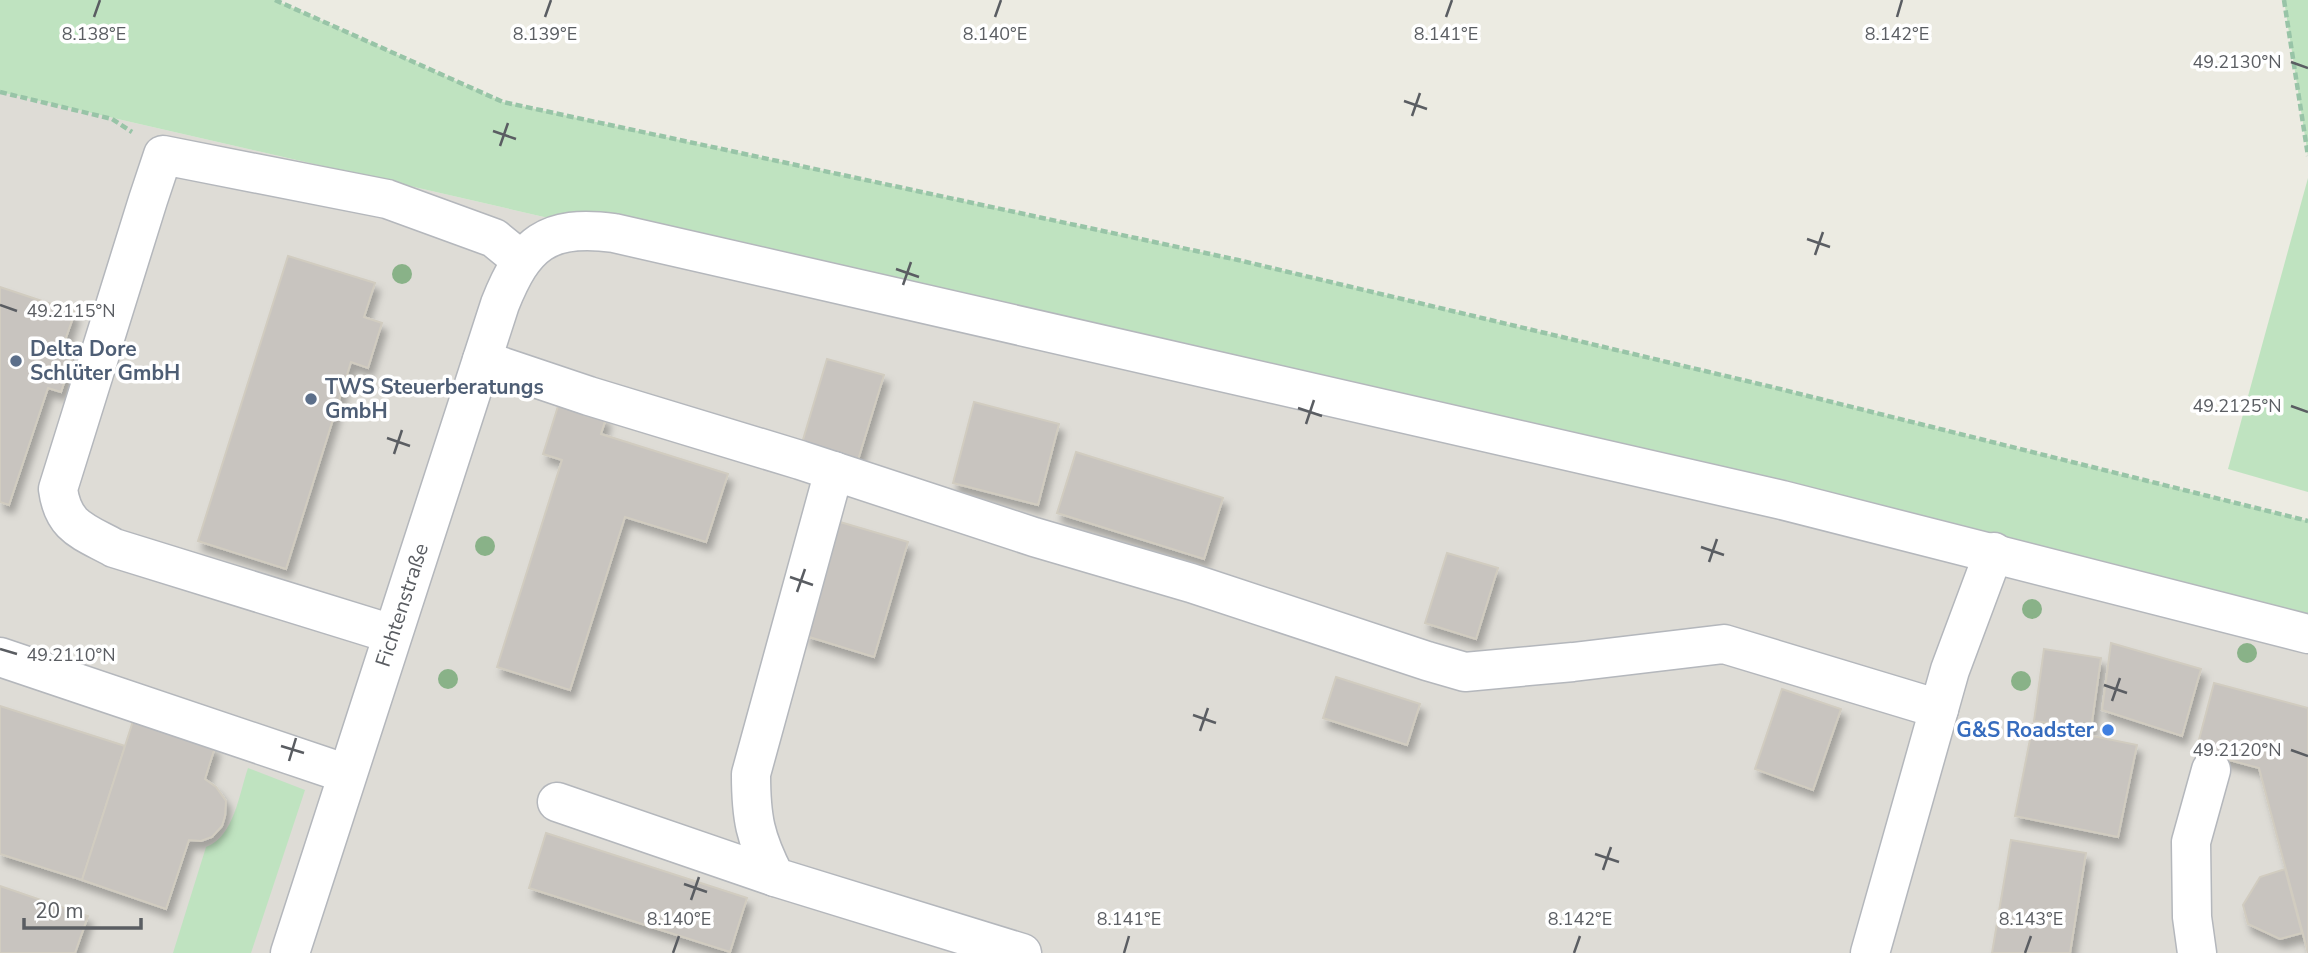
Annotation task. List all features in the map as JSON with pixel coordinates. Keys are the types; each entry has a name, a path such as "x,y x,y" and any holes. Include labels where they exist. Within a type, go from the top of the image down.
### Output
{"street":[{"path":"392,634 114,548 75,527 60,508 58,489 163,155 387,199 494,238 521,260"},
{"name":"Fichtenstraße","path":"290,953 509,281 521,260 546,239 561,234 598,231 742,262 1782,500 2308,634"},
{"path":"482,360 1465,672 1724,644 1939,709"},
{"path":"775,877 759,846 751,811 751,774 834,471"},
{"path":"1870,953 1950,670 1994,552"},
{"path":"0,657 347,774"},
{"path":"2197,953 2192,917 2190,842 2211,770"},
{"path":"557,802 775,877 1022,953"}],"path":[{"path":"275,0 503,102 1238,260 1772,387 2308,521"},
{"path":"2284,0 2308,156"},
{"path":"0,92 112,119 163,155"}],"shaded area":[{"path":"0,92 614,233 2308,634 2308,953 0,953"}],"green space":[{"path":"0,0 275,0 503,102 1238,260 1772,387 2308,521 2308,616 1943,521 614,233 0,92"},
{"path":"2284,0 2308,0 2308,156"},
{"path":"2308,178 2308,492 2228,469"},
{"path":"248,768 305,790 251,953 173,953 206,847 223,834 229,824"}],"building":[{"path":"288,256 375,283 364,317 382,323 368,368 351,362 286,569 198,541"},
{"path":"0,287 75,312 62,349 74,353 61,392 48,388 9,505 0,502"},
{"path":"827,359 884,375 858,460 802,443"},
{"path":"974,402 1059,424 1038,505 953,483"},
{"path":"559,403 606,418 601,434 728,474 706,542 625,517 570,690 497,667 562,460 543,454"},
{"path":"1076,452 1223,498 1204,559 1057,513"},
{"path":"840,522 908,542 874,657 806,636"},
{"path":"1447,553 1498,568 1476,639 1425,623"},
{"path":"2111,643 2201,669 2182,736 2102,710"},
{"path":"2044,649 2101,658 2091,729 2034,721"},
{"path":"1336,677 1420,704 1407,745 1323,718"},
{"path":"2214,683 2308,708 2308,953 2259,768 2196,751"},
{"path":"1782,689 1841,709 1813,790 1755,769"},
{"path":"0,706 125,746 82,880 0,854"},
{"path":"133,721 215,747 205,779 216,787 226,801 222,826 212,837 201,841 189,840 166,909 82,880"},
{"path":"2033,724 2137,745 2118,837 2015,816"},
{"path":"546,833 747,898 730,952 529,888"},
{"path":"2011,840 2086,853 2070,953 1992,953"},
{"path":"2285,869 2302,933 2280,939 2248,924 2243,905 2260,877"},
{"path":"0,886 88,916 75,953 0,953"}],"place":[{"name":"Delta Dore Schlüter GmbH","path":"16,361"},
{"name":"TWS Steuerberatungs GmbH","path":"311,399"},
{"name":"G&S Roadster","path":"2108,730"}]}
